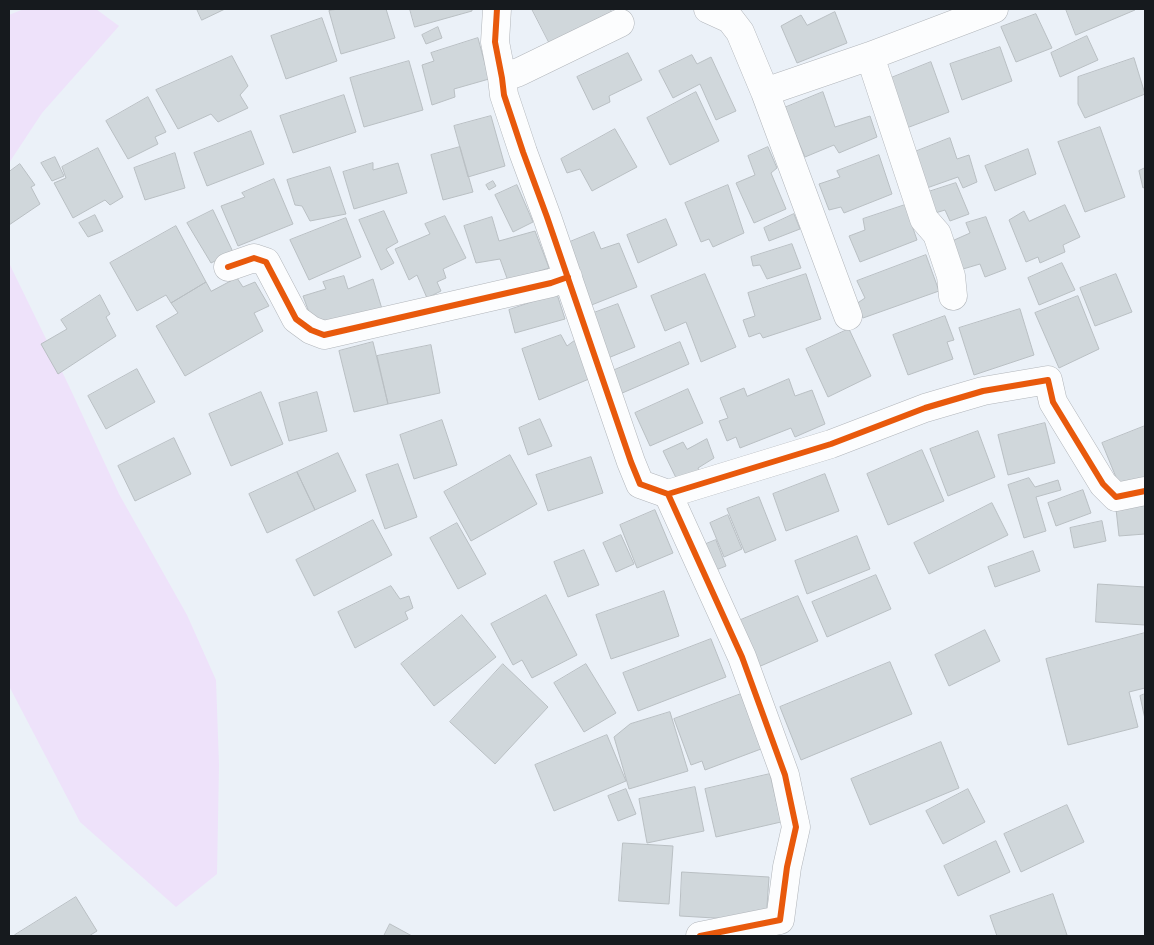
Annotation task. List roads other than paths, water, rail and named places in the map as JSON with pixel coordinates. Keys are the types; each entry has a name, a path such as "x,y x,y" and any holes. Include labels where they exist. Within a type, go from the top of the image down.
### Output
{"street":[{"path":"497,9 495,42 504,95 522,152 548,217 640,484 668,494 831,444 925,408 983,392 1048,380 1053,402 1103,484 1116,497 1145,491"},
{"path":"708,9 730,19 740,32 765,92 848,316"},
{"path":"765,92 870,56 994,9"},
{"path":"502,78 519,72 620,23"},
{"path":"870,56 924,219 937,234 950,276 953,296"},
{"path":"228,267 254,258 266,262 296,319 311,330 324,335 551,283 568,277"},
{"path":"668,494 742,657 785,775 796,827 787,867 780,920 700,936"}]}
